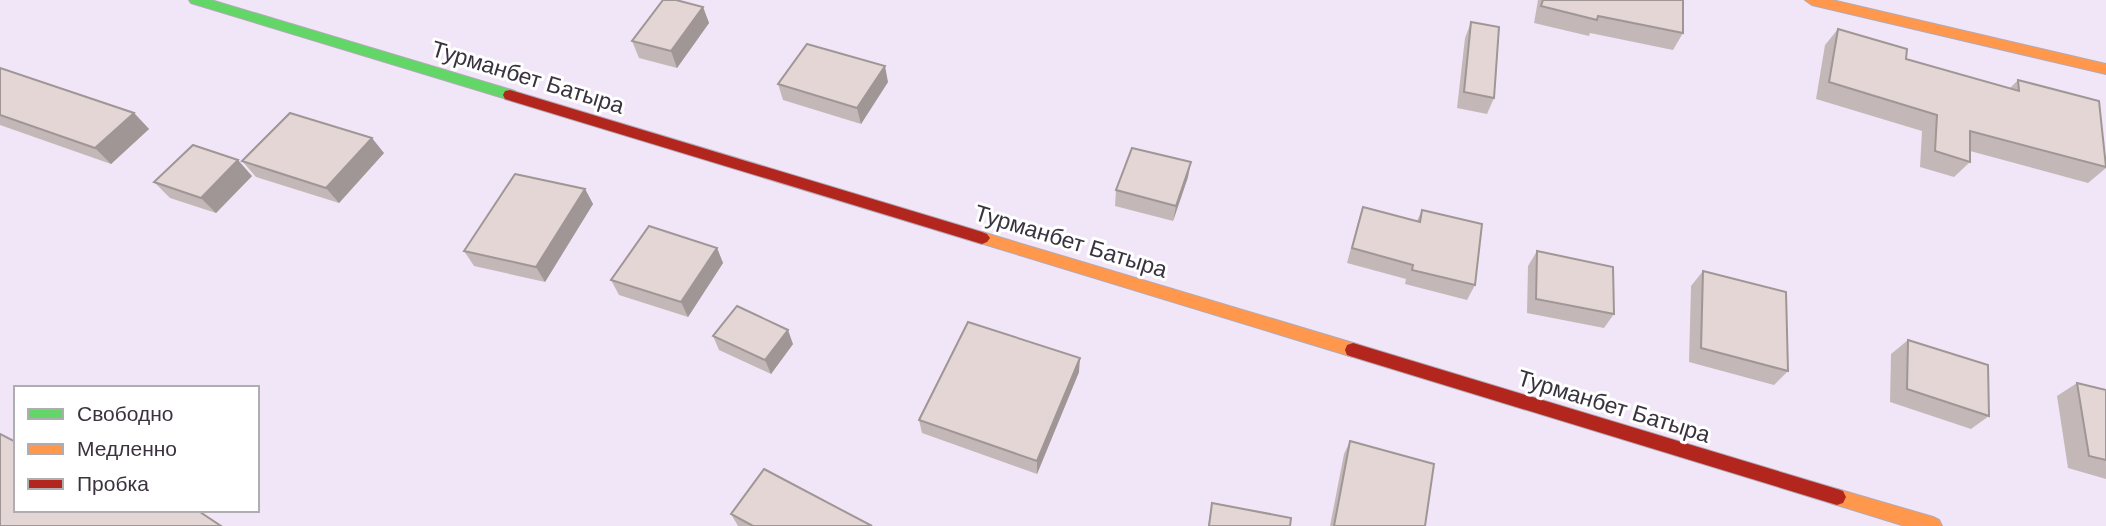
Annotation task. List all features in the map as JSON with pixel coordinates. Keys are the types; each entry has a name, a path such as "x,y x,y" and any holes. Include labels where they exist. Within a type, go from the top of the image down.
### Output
{"street":[{"name":"Турманбет Батыра","path":"196,0 1933,526"},
{"path":"1812,0 2106,69"}],"building":[{"path":"663,0 676,0 703,7 671,51 632,41"},
{"path":"1543,0 1683,0 1683,33 1598,16 1597,20 1541,6"},
{"path":"1471,22 1499,27 1494,98 1464,92"},
{"path":"1838,29 1907,49 1906,59 2019,91 2018,80 2099,101 2106,167 1970,131 1970,162 1935,151 1937,115 1829,82"},
{"path":"807,44 885,66 857,108 778,84"},
{"path":"0,68 134,113 95,148 0,115"},
{"path":"290,113 372,138 326,188 242,161"},
{"path":"193,145 238,160 201,198 154,182"},
{"path":"1132,148 1191,162 1176,206 1116,190"},
{"path":"515,174 585,189 536,267 464,251"},
{"path":"1363,207 1420,222 1422,210 1482,224 1475,285 1412,270 1413,265 1352,248"},
{"path":"649,226 717,248 681,302 611,280"},
{"path":"1537,251 1613,267 1614,314 1536,299"},
{"path":"1703,271 1786,292 1788,371 1701,348"},
{"path":"737,306 788,330 765,360 713,336"},
{"path":"968,322 1080,358 1037,461 919,420"},
{"path":"1908,340 1988,365 1989,416 1907,389"},
{"path":"2077,383 2106,390 2106,460 2089,456"},
{"path":"0,434 14,441 14,512 200,512 221,526 0,526"},
{"path":"1350,441 1434,464 1425,526 1334,526"},
{"path":"764,469 872,526 753,526 731,514"},
{"path":"1212,503 1291,518 1290,526 1209,526"}],"traffic: fast":[{"path":"196,0 510,95"}],"traffic: slow":[{"path":"1812,0 2106,69"},
{"path":"982,238 1353,350"},
{"path":"1837,497 1933,526"}],"traffic: jam":[{"path":"510,95 982,238"},
{"path":"1353,350 1837,497"}]}
